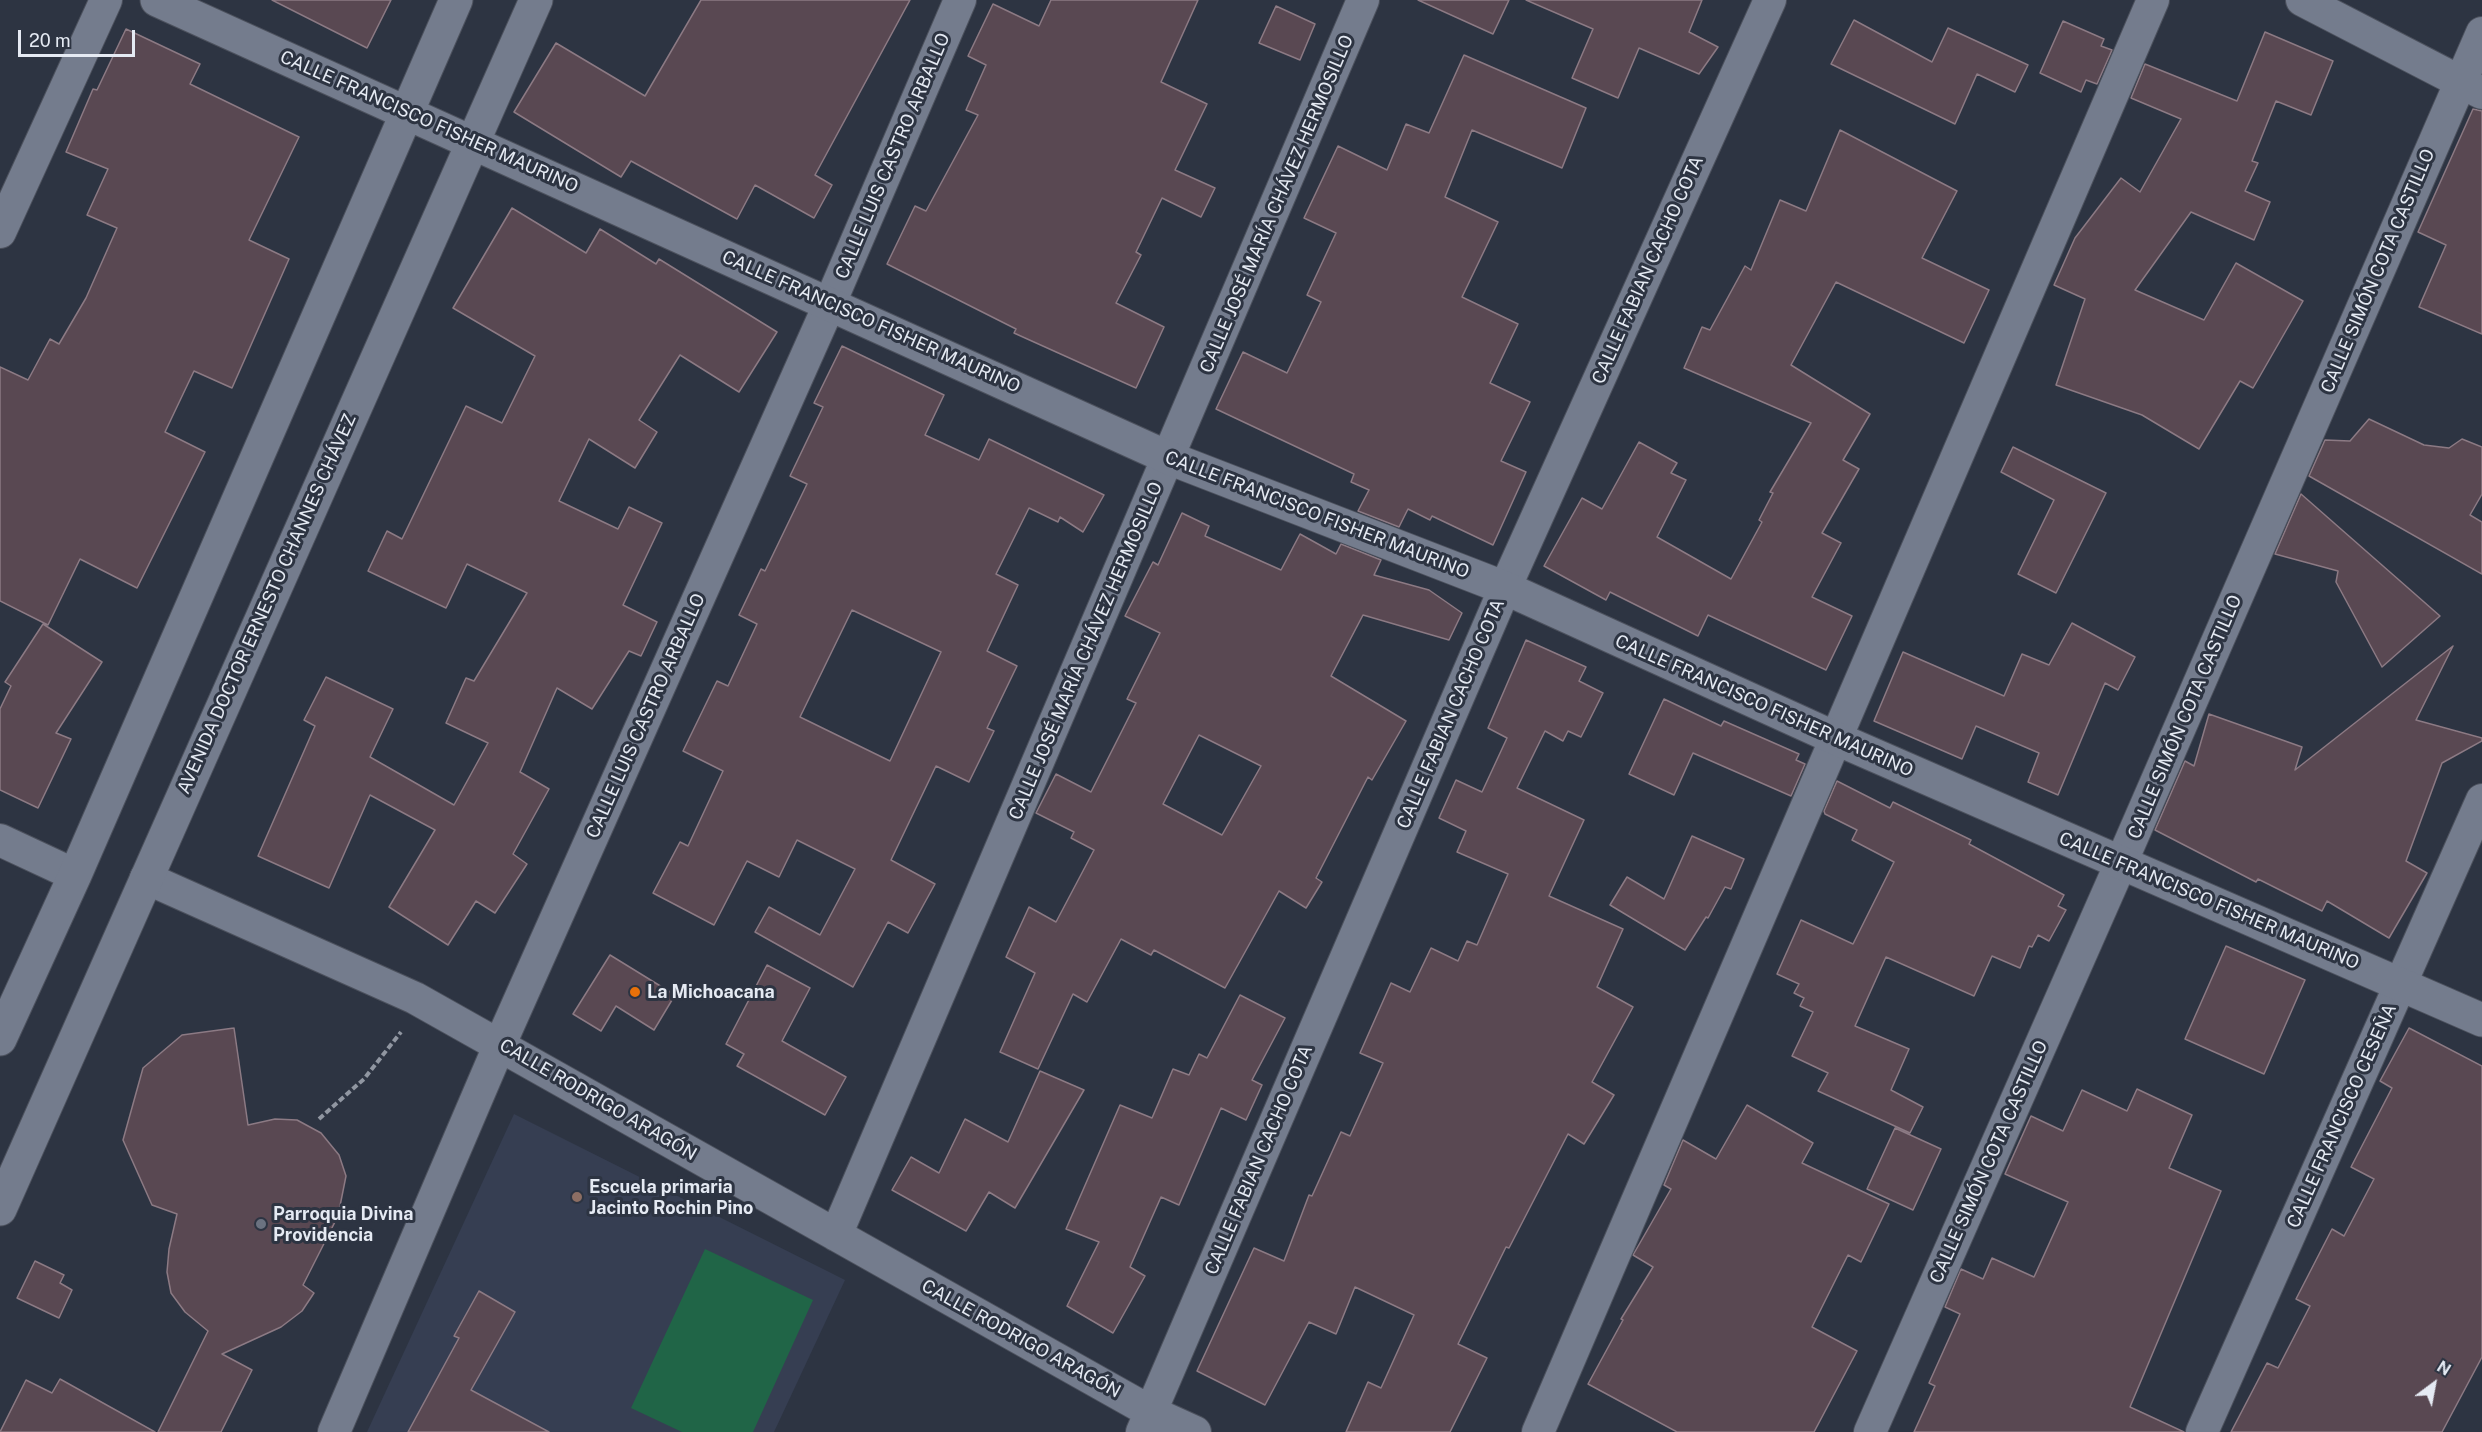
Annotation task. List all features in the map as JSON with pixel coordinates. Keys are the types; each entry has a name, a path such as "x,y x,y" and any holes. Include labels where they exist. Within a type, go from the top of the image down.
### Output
{"street":[{"path":"0,232 106,0"},
{"name":"CALLE FRANCISCO FISHER MAURINO","path":"157,0 471,140 1169,458 1504,588 1835,738 2482,1020"},
{"path":"0,1039 75,875 456,0"},
{"name":"AVENIDA DOCTOR ERNESTO CHANNES CHÁVEZ","path":"0,1209 471,140 536,0"},
{"name":"CALLE LUIS CASTRO ARBALLO","path":"334,1432 500,1044 830,303 960,0"},
{"name":"CALLE JOSÉ MARÍA CHÁVEZ HERMOSILLO","path":"836,1235 1363,0"},
{"name":"CALLE FABIAN CACHO COTA","path":"1147,1422 1504,588 1770,0"},
{"path":"1538,1432 2153,0"},
{"path":"2302,0 2471,88"},
{"name":"CALLE SIMÓN COTA CASTILLO","path":"1870,1432 2121,863 2471,88 2482,33"},
{"name":"CALLE FRANCISCO CESEÑA","path":"2202,1432 2482,800"},
{"path":"0,840 75,875"},
{"name":"CALLE RODRIGO ARAGÓN","path":"146,878 415,998 836,1235 1147,1422 1195,1432"}],"path":[{"path":"319,1119 364,1079 402,1030 415,998"}],"shaded area":[{"name":"Escuela primaria Jacinto Rochin Pino","path":"514,1114 845,1280 774,1432 367,1432"}],"green space":[{"path":"705,1249 813,1300 753,1432 682,1432 631,1408"}],"building":[{"path":"272,0 391,0 367,48"},
{"path":"701,0 910,0 815,175 832,185 814,218 755,185 737,219 631,161 621,177 514,112 556,43 645,96"},
{"path":"1051,0 1198,0 1161,82 1207,104 1175,170 1215,188 1201,217 1162,198 1136,252 1141,255 1116,303 1164,327 1136,388 1014,333 1016,329 887,264 915,206 926,211 978,115 966,110 986,65 968,56 993,4 1039,26"},
{"path":"1418,0 1509,0 1493,34"},
{"path":"1526,0 1702,0 1689,32 1718,47 1699,74 1639,48 1618,98 1572,78 1593,29"},
{"path":"1276,6 1315,24 1300,60 1259,43"},
{"path":"1854,20 1932,62 1948,28 2028,65 2015,92 1977,74 1955,124 1831,64"},
{"path":"2063,21 2104,39 2101,46 2112,50 2097,84 2086,80 2081,92 2040,73"},
{"path":"126,29 200,64 190,84 299,137 249,240 289,259 232,388 194,371 165,432 205,452 137,588 80,559 48,625 0,601 0,367 28,380 50,339 59,344 86,298 117,228 87,215 108,169 66,152 93,89 97,90"},
{"path":"2265,32 2333,61 2311,115 2276,101 2252,161 2258,163 2245,191 2270,202 2254,240 2191,212 2135,290 2204,320 2236,263 2303,301 2253,388 2240,381 2199,449 2142,415 2056,385 2085,299 2054,285 2075,238 2121,178 2140,192 2181,119 2131,98 2145,64 2237,101"},
{"path":"1464,55 1586,108 1562,168 1472,130 1445,197 1498,222 1462,297 1518,324 1490,383 1530,402 1501,461 1526,472 1493,545 1432,516 1430,520 1408,509 1399,527 1358,511 1369,490 1351,482 1354,474 1216,409 1243,352 1287,373 1321,302 1307,295 1336,233 1304,218 1338,146 1387,170 1406,124 1429,133"},
{"path":"2473,109 2482,111 2482,334 2419,307 2446,245 2418,232"},
{"path":"1840,130 1957,191 1922,258 1989,290 1964,343 1836,282 1791,365 1870,414 1843,460 1859,469 1822,533 1841,543 1812,597 1852,616 1826,670 1708,615 1698,636 1610,592 1606,600 1544,566 1582,498 1602,509 1639,442 1677,463 1671,473 1686,480 1657,537 1731,579 1762,522 1759,520 1773,493 1770,492 1811,423 1684,368 1702,327 1710,330 1745,266 1751,270 1780,200 1806,211"},
{"path":"512,208 586,253 600,229 656,264 659,259 777,332 739,392 680,355 639,420 657,432 635,468 589,439 559,501 618,529 629,507 662,523 623,605 657,622 641,656 629,651 592,709 557,688 520,772 549,789 513,854 527,864 495,913 476,901 448,945 389,907 435,830 370,795 329,888 258,856 315,726 304,720 326,677 393,709 370,757 454,805 488,743 446,723 466,678 474,681 527,593 467,564 446,608 368,571 387,531 402,539 466,406 502,423 535,356 453,308"},
{"path":"842,346 944,395 925,435 979,460 989,439 1104,495 1083,532 1060,517 1058,522 1029,508 996,574 1018,585 987,651 1017,666 987,728 994,731 969,782 936,766 891,860 935,884 908,933 888,922 853,987 755,932 769,907 820,935 855,869 797,840 779,877 747,861 714,925 653,893 680,842 688,846 723,771 683,751 717,681 728,686 757,624 739,615 761,569 765,571 807,484 790,476 823,407 814,403","holes":["852,610 941,652 890,761 800,717"]},
{"path":"2369,419 2424,445 2449,448 2462,439 2482,447 2482,494 2470,515 2482,522 2482,574 2309,476 2325,440 2350,441"},
{"path":"2013,447 2106,493 2056,593 2018,574 2054,500 2001,472"},
{"path":"2301,494 2440,616 2382,667 2336,582 2338,571 2275,554"},
{"path":"1182,513 1209,526 1205,536 1281,570 1300,534 1336,554 1341,544 1381,560 1374,575 1429,590 1462,613 1449,640 1363,615 1331,676 1406,721 1372,780 1368,777 1316,878 1322,882 1306,908 1279,891 1225,988 1154,950 1151,955 1121,939 1087,1002 1073,994 1038,1069 1000,1052 1035,973 1006,957 1029,907 1056,922 1094,850 1071,838 1074,832 1036,813 1056,774 1091,792 1136,703 1127,699 1160,633 1125,616 1153,562 1158,565","holes":["1199,735 1261,766 1222,835 1163,804"]},
{"path":"2072,623 2135,657 2118,690 2105,683 2058,795 2028,782 2039,753 1976,726 1962,759 1874,721 1903,652 2004,696 2022,654 2049,665"},
{"path":"43,624 102,662 56,733 71,739 38,808 0,790 0,709 11,686 5,682"},
{"path":"1526,640 1586,667 1579,681 1603,693 1581,737 1568,731 1563,741 1545,731 1517,788 1584,820 1549,896 1623,929 1597,987 1633,1007 1592,1082 1614,1095 1584,1144 1568,1134 1509,1248 1506,1247 1458,1344 1487,1358 1450,1432 1346,1432 1368,1382 1381,1388 1414,1315 1355,1287 1336,1334 1309,1322 1265,1405 1197,1371 1254,1248 1284,1261 1309,1195 1312,1196 1341,1132 1350,1136 1383,1063 1360,1053 1391,983 1410,992 1431,948 1458,961 1467,941 1477,945 1508,874 1457,852 1466,831 1439,818 1456,780 1482,792 1507,738 1488,728"},
{"path":"2453,646 2416,720 2482,738 2482,741 2442,763 2406,861 2427,873 2389,938 2327,901 2322,911 2258,879 2256,882 2155,830 2185,761 2194,766 2209,714 2302,747 2295,770"},
{"path":"1664,699 1721,726 1724,721 1799,754 1796,760 1805,764 1791,796 1693,753 1674,795 1629,774"},
{"path":"1837,781 1890,808 1893,802 1971,840 1969,844 2064,895 2058,906 2066,910 2049,941 2038,935 2032,947 2029,946 2020,968 1992,956 1974,996 1886,957 1855,1026 1909,1049 1891,1090 1923,1107 1910,1133 1818,1091 1828,1073 1792,1056 1813,1012 1800,1006 1804,998 1794,993 1799,984 1777,974 1801,920 1853,944 1894,862 1852,840 1857,830 1825,814 1824,811"},
{"path":"1692,836 1744,859 1731,889 1725,887 1708,918 1706,917 1685,950 1610,905 1627,877 1664,899"},
{"path":"2226,946 2305,980 2264,1074 2185,1039"},
{"name":"La Michoacana","path":"610,955 675,995 654,1030 616,1006 601,1031 573,1014"},
{"path":"767,965 810,988 782,1041 846,1077 825,1115 737,1066 744,1054 726,1044"},
{"path":"1240,995 1285,1018 1252,1080 1262,1085 1246,1120 1221,1108 1179,1205 1161,1197 1130,1267 1145,1276 1113,1333 1067,1306 1099,1242 1066,1229 1120,1105 1152,1118 1173,1069 1189,1075 1199,1054 1207,1058"},
{"path":"234,1028 248,1125 275,1119 297,1120 321,1133 339,1155 346,1176 338,1216 303,1285 314,1293 302,1311 281,1327 222,1354 252,1370 221,1432 158,1432 208,1331 185,1312 171,1293 167,1272 169,1249 177,1214 152,1205 123,1140 143,1068 182,1035"},
{"path":"2409,1028 2482,1066 2482,1357 2442,1432 2231,1432 2267,1363 2278,1368 2310,1306 2296,1299 2332,1229 2344,1236 2374,1179 2351,1167 2392,1088 2380,1081"},
{"path":"1040,1071 1084,1090 1015,1208 989,1192 966,1231 892,1190 911,1157 939,1173 965,1119 1008,1142"},
{"path":"2137,1089 2192,1115 2169,1168 2221,1191 2130,1407 2184,1432 1914,1432 1935,1386 1929,1383 1960,1314 1945,1307 1961,1269 1983,1279 1992,1258 2034,1277 2068,1202 2005,1174 2031,1116 2063,1131 2082,1090 2127,1111"},
{"path":"1747,1105 1813,1143 1802,1163 1889,1204 1861,1262 1848,1255 1812,1327 1857,1351 1814,1432 1677,1432 1588,1384 1623,1320 1621,1319 1653,1267 1633,1255 1671,1189 1664,1185 1683,1140 1716,1159"},
{"path":"1895,1128 1941,1149 1913,1210 1867,1189"},
{"path":"35,1261 64,1275 60,1283 72,1290 59,1318 17,1298"},
{"path":"479,1291 515,1312 471,1390 549,1432 408,1432 459,1338 454,1336"},
{"path":"60,1379 155,1432 0,1432 26,1380 52,1393"}],"place":[{"name":"La Michoacana","path":"635,992"},
{"name":"Escuela primaria Jacinto Rochin Pino","path":"577,1197"},
{"name":"Parroquia Divina Providencia","path":"261,1224"}]}
